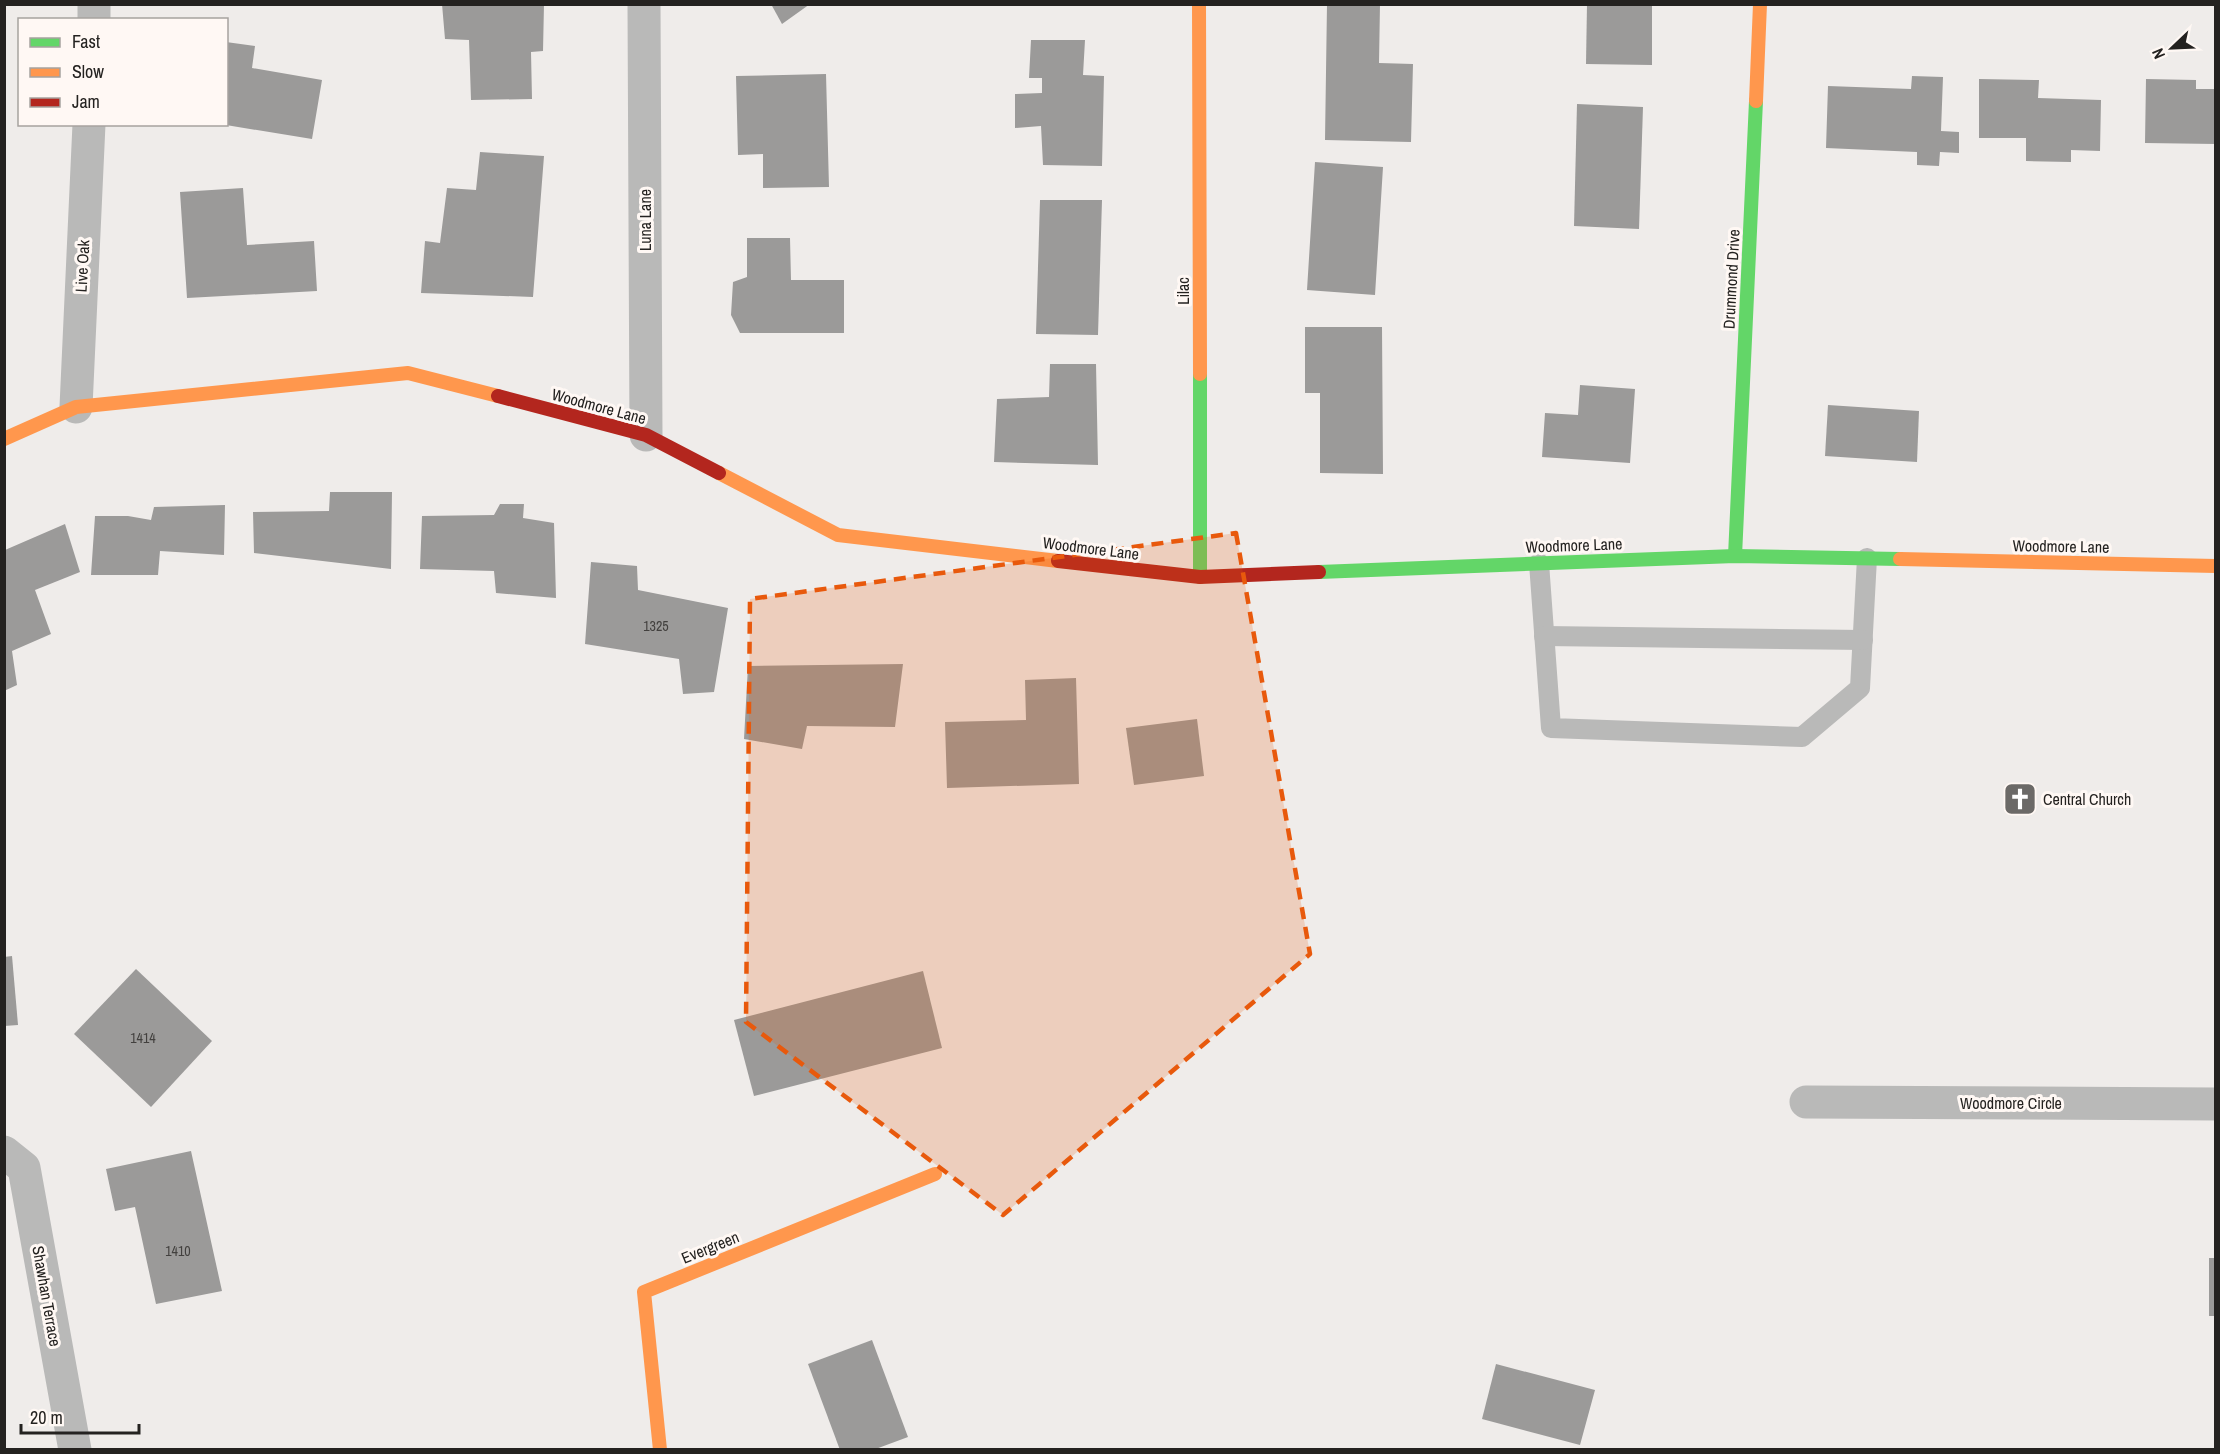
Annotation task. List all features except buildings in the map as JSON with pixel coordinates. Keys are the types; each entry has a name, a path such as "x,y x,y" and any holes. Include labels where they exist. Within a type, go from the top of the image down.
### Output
{"street":[{"name":"Luna Lane","path":"644,4 646,435"},
{"name":"Lilac","path":"1198,4 1200,577"},
{"name":"Drummond Drive","path":"1735,556 1760,4"},
{"name":"Live Oak","path":"76,407 89,126"},
{"name":"Woodmore Lane","path":"4,439 76,407 408,373 646,435 838,535 1200,577 1735,556 2216,566"},
{"name":"Woodmore Circle","path":"1806,1102 2216,1104"},
{"name":"Shawhan Terrace","path":"4,1152 24,1168 75,1449"},
{"name":"Evergreen","path":"660,1449 644,1292 935,1174"}],"lane":[{"path":"1539,563 1551,728 1802,737 1860,688 1867,558"},
{"path":"1544,636 1863,640"}],"highlighted area":[{"path":"1236,533 1310,954 1003,1215 746,1022 750,599"}],"traffic: fast":[{"path":"1735,556 1756,101"},
{"path":"1200,374 1200,577"},
{"path":"1319,572 1735,556 1900,559"}],"traffic: slow":[{"path":"1199,4 1200,374"},
{"path":"1756,101 1760,4"},
{"path":"4,439 76,407 408,373 498,396"},
{"path":"719,473 838,535 1058,561"},
{"path":"1900,559 2216,566"},
{"path":"660,1450 644,1292 935,1174"}],"traffic: jam":[{"path":"498,396 646,435 719,473"},
{"path":"1058,561 1200,577 1319,572"}],"place":[{"name":"Central Church","path":"2020,799"}]}
